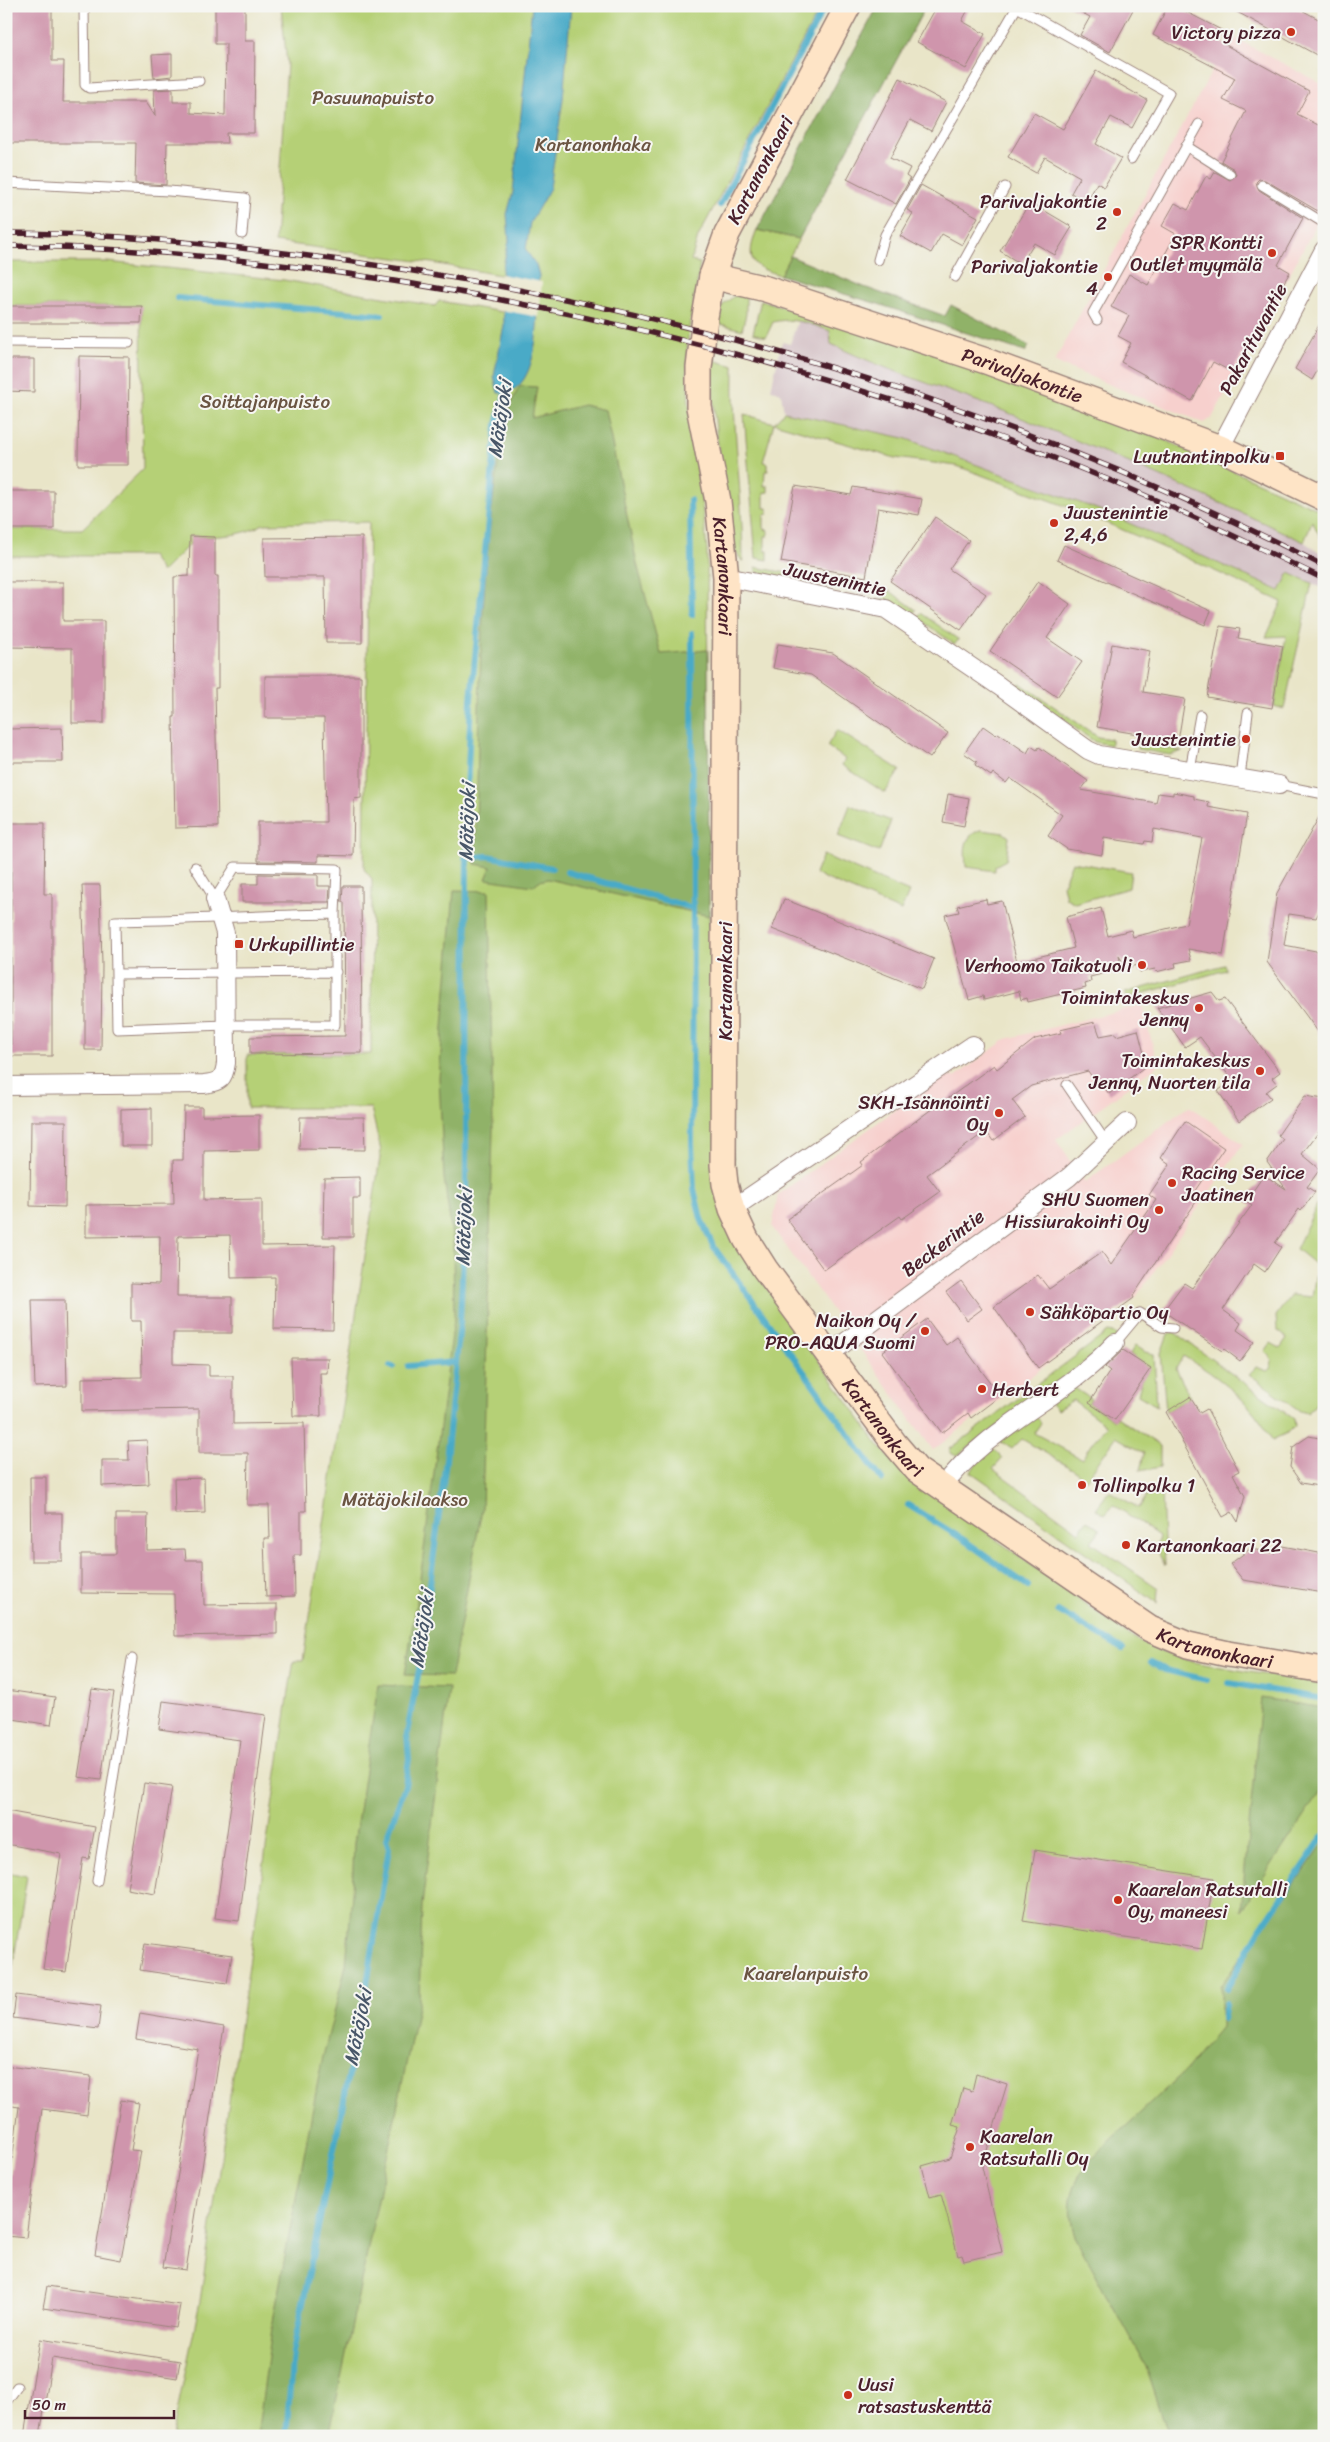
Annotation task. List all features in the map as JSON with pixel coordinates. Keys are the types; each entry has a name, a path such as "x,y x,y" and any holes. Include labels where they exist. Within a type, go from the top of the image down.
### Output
{"street":[{"name":"Kartanonkaari","path":"848,6 727,234 712,276 704,317 699,368 699,407 718,500 726,578 725,1057 722,1141 725,1184 732,1209 746,1239 765,1269 907,1460 1062,1571 1150,1629 1188,1645 1204,1649 1324,1670"},
{"name":"Pakarituvantie","path":"1220,448 1324,250"},
{"name":"Parivaljakontie","path":"712,276 766,289 986,361 1220,448 1324,498"},
{"name":"Juustenintie","path":"726,578 886,609 999,686 1088,750 1099,755 1279,785"},
{"path":"6,1086 215,1082 224,1075 226,1025 225,933 215,899"},
{"path":"732,1209 973,1045"},
{"name":"Beckerintie","path":"828,1355 1069,1177 1127,1123"},
{"path":"943,1487 958,1468 991,1440 1096,1363 1115,1343"}],"lane":[{"path":"84,6 85,85 89,88 199,81"},
{"path":"878,260 885,235 1017,7 1169,94 1131,159"},
{"path":"1097,320 1093,313 1199,124"},
{"path":"1186,146 1230,174"},
{"path":"6,183 169,191 245,198 242,234"},
{"path":"1262,185 1324,223"},
{"path":"955,277 1005,188"},
{"path":"6,342 129,343"},
{"path":"1240,777 1248,712"},
{"path":"1190,770 1200,715"},
{"path":"1279,785 1324,794"},
{"path":"195,867 215,899 235,867 337,869 334,1025 226,1025 117,1029 115,921 335,914"},
{"path":"116,974 336,972"},
{"path":"1067,1085 1106,1142"},
{"path":"1115,1343 1140,1313 1162,1327 1172,1328"},
{"path":"97,1881 132,1659"},
{"path":"6,2402 16,2387"}],"shaded area":[{"path":"1231,36 1324,85 1324,106 1320,114 1324,116 1324,210 1212,418 1204,423 1054,362"},
{"path":"798,320 959,373 1312,520 1304,542 1324,555 1324,589 1312,583 1280,591 1102,511 904,438 784,412 781,393 771,389 782,342 790,344"},
{"path":"1142,1005 1158,1065 1056,1140 1085,1182 1189,1106 1243,1144 1136,1297 933,1450 772,1227 778,1195 943,1075 955,1077 1006,1039"}],"green space":[{"name":"Kaarelanpuisto","path":"281,6 821,6 698,237 691,261 700,263 689,332 687,379 707,551 709,916 713,1025 749,1262 879,1446 902,1470 933,1494 1127,1634 1158,1651 1193,1662 1324,1685 1324,2436 172,2436 200,2301 290,1684 294,1661 303,1661 381,1151 371,1108 247,1108 247,1055 371,1054 372,879 364,869 369,522 263,524 237,534 191,536 190,544 162,572 151,556 6,556 6,529 82,529 143,469 141,306 6,306 6,262 107,262 284,280 435,306 439,301 536,318 539,282 432,263 275,242 287,64"},
{"path":"878,6 926,6 799,239 757,230"},
{"path":"757,230 799,239 780,275 762,269 753,260 751,248"},
{"path":"790,256 864,287 945,316 951,305 1029,346 1025,352 878,304 780,275"},
{"path":"734,296 746,296 746,314 742,330 717,323 722,306"},
{"path":"761,300 928,351 1167,441 1324,512 1324,544 1312,521 1304,542 1064,435 855,355 831,344 830,331 802,322 788,320 773,322 766,337 753,333"},
{"path":"713,360 734,366 743,562 735,551 719,456 714,408"},
{"path":"520,386 537,387 532,418 583,405 605,410 637,564 661,654 708,650 709,916 548,879 539,881 533,886 486,879 491,867 475,864 482,631 489,538 499,451 509,411"},
{"path":"784,412 904,438 1102,511 1280,591 1289,573 1312,583 1284,709 1274,706 1286,636 1266,637 1282,602 1079,511 957,466 895,458 774,423"},
{"path":"744,414 774,423 763,462 768,463 768,471 765,471 764,486 768,486 768,492 764,493 764,508 768,508 768,514 764,515 764,529 768,530 768,536 765,536 765,551 768,551 768,560 756,558"},
{"path":"755,567 813,578 812,583 758,573"},
{"path":"829,581 872,588 871,594 828,586"},
{"path":"883,590 890,591 916,610 913,614 899,605 882,598"},
{"path":"921,613 959,640 954,644 918,618"},
{"path":"1020,683 1098,737 1111,739 1111,745 1095,742 1017,687"},
{"path":"837,730 900,770 885,793 842,765 845,759 827,746"},
{"path":"1138,744 1182,751 1170,755 1137,749"},
{"path":"850,805 891,821 879,852 838,836"},
{"path":"981,830 1004,833 1009,837 1006,860 995,866 995,871 966,867 965,850 968,840 970,836"},
{"path":"823,855 909,892 901,911 815,874"},
{"path":"1072,862 1131,872 1129,888 1075,903 1066,898 1063,885"},
{"path":"454,890 489,891 493,1130 482,1509 451,1676 405,1675 422,1565 454,1319 453,1243 444,1178 439,1078"},
{"path":"1224,965 1226,970 1127,998 1125,993"},
{"path":"1324,1190 1324,1391 1313,1408 1307,1413 1300,1411 1249,1374 1256,1367 1267,1371 1271,1368 1272,1360 1265,1351 1271,1343 1280,1348 1287,1338 1277,1330 1276,1316 1291,1295 1312,1297 1317,1266 1296,1249"},
{"path":"1108,1332 1116,1334 1117,1337 1112,1342 957,1456 950,1453 950,1449"},
{"path":"1174,1332 1294,1419 1295,1426 1289,1432 1272,1440 1245,1402 1209,1372 1183,1356 1176,1369 1190,1397 1166,1412 1161,1353 1168,1334"},
{"path":"1135,1345 1145,1352 1154,1354 1157,1406 1138,1395 1141,1382 1150,1368 1130,1354"},
{"path":"1073,1387 1091,1399 1089,1403 1114,1420 1117,1417 1160,1446 1160,1467 1140,1471 1144,1453 1116,1437 1086,1480 1074,1470 1022,1439 1012,1449 1000,1441 1035,1417 1041,1423 1034,1433 1082,1459 1092,1443 1107,1426 1073,1400 1057,1410 1051,1404"},
{"path":"994,1449 1003,1458 993,1469 1079,1532 1087,1520 1100,1530 1091,1542 1158,1588 1157,1603 971,1472 976,1464"},
{"path":"1151,1489 1162,1490 1165,1566 1156,1548 1159,1536 1114,1505 1105,1515 1096,1509 1109,1491 1139,1508"},
{"path":"378,1685 449,1688 422,1905 419,2002 329,2436 257,2436 274,2315 321,2065 346,1965 354,1843"},
{"path":"1261,1698 1324,1708 1324,1786 1241,1911"},
{"path":"1324,1843 1324,2436 1169,2436 1146,2367 1075,2237 1070,2206 1074,2188 1089,2161 1185,2071 1221,2027 1221,1985"},
{"path":"6,1872 27,1876 6,2009"}],"water":[{"path":"532,6 571,6 563,99 550,188 530,223 526,250 536,265 539,276 535,347 523,380 513,390 498,393 494,376 504,325 502,270 509,241 507,214 513,192"}],"pier":[{"path":"500,274 542,282 539,317 501,310"}],"building":[{"path":"10,6 52,6 52,61 64,61 63,102 146,102 155,116 154,90 173,89 173,102 191,102 191,113 225,115 226,44 215,44 215,6 245,6 245,41 255,41 254,133 226,133 227,143 167,143 166,185 135,183 136,143 10,143"},
{"path":"937,6 970,6 962,21 985,34 966,69 917,42"},
{"path":"1069,6 1135,6 1110,52 1080,35 1090,17"},
{"path":"1168,6 1175,6 1227,33 1222,43 1309,91 1297,114 1324,128 1324,200 1318,211 1265,180 1259,179 1256,182 1259,190 1303,218 1278,265 1290,272 1232,372 1213,362 1192,401 1121,362 1131,343 1118,336 1129,316 1111,307 1129,274 1148,285 1176,234 1162,226 1175,203 1188,210 1206,176 1211,179 1215,172 1230,180 1236,175 1234,169 1221,161 1246,111 1223,100 1235,78 1153,35"},
{"path":"1226,6 1294,6 1324,22 1324,59"},
{"path":"172,54 172,76 154,78 152,55"},
{"path":"1096,71 1147,100 1132,128 1111,117 1096,144 1121,158 1104,187 1097,183 1087,202 1071,193 1080,177 1045,157 1036,173 1008,157 1034,113 1063,129"},
{"path":"900,78 946,102 931,131 910,120 890,158 910,168 906,176 910,179 896,204 847,179"},
{"path":"921,185 978,217 962,245 942,234 931,253 900,236 913,213 907,210"},
{"path":"1030,202 1072,227 1055,255 1034,243 1021,264 1000,251"},
{"path":"6,306 142,306 141,323 6,323"},
{"path":"1324,316 1324,359 1312,380 1295,369"},
{"path":"79,356 129,357 128,465 78,465"},
{"path":"6,359 34,359 34,392 6,391"},
{"path":"795,486 851,495 853,487 922,499 919,515 878,508 866,577 781,562"},
{"path":"6,491 54,491 54,529 6,529"},
{"path":"935,517 969,540 949,569 986,594 961,630 890,581"},
{"path":"190,536 215,537 215,576 218,576 218,688 215,688 218,827 175,828 173,717 175,717 174,577 189,576"},
{"path":"362,537 362,643 326,643 325,577 265,577 264,538"},
{"path":"1064,545 1211,611 1205,625 1057,560"},
{"path":"1038,581 1070,604 1047,638 1082,662 1057,697 990,651"},
{"path":"6,582 63,582 63,621 104,621 104,723 72,723 72,648 6,647"},
{"path":"1220,626 1240,629 1238,638 1283,646 1272,708 1207,697"},
{"path":"778,644 833,653 948,733 930,758 811,675 773,668"},
{"path":"1112,644 1150,651 1143,692 1185,699 1178,741 1097,727"},
{"path":"265,676 361,676 361,798 354,799 353,856 318,855 318,862 258,861 258,822 326,822 324,718 265,718"},
{"path":"983,726 996,735 998,733 1027,753 1031,746 1037,750 1039,747 1088,781 1081,790 1156,803 1158,793 1173,795 1173,792 1194,796 1194,799 1209,802 1208,807 1247,814 1223,955 1188,949 1191,960 1175,963 1176,967 1156,972 1155,969 1140,972 1138,965 1127,968 1119,956 1122,969 1090,977 1091,982 1085,984 1086,988 1028,1002 1027,998 1021,1000 1019,991 984,1000 983,996 969,1000 945,915 959,912 957,906 986,899 987,904 1002,901 1017,962 1074,948 1066,917 1101,908 1108,936 1131,930 1133,937 1186,924 1202,838 1154,829 1152,842 1145,841 1144,844 1104,838 1102,855 1067,849 1048,836 1062,815 1010,778 1006,783 993,773 991,776 975,765 977,762 964,753"},
{"path":"62,728 63,762 6,762 6,729"},
{"path":"948,794 969,798 964,826 943,822"},
{"path":"1324,808 1324,902 1316,918 1289,914 1284,945 1316,951 1324,962 1324,1040 1267,962 1277,893"},
{"path":"6,823 45,823 44,894 52,894 52,1056 11,1056 11,865 6,865"},
{"path":"258,874 318,875 318,886 330,886 329,902 242,902 242,884 258,884"},
{"path":"82,885 100,885 102,965 101,1050 85,1050 85,967"},
{"path":"343,886 361,886 362,1053 250,1054 250,1037 345,1036"},
{"path":"784,899 934,959 922,989 772,929"},
{"path":"1212,992 1219,1001 1225,999 1280,1072 1272,1078 1277,1084 1266,1092 1271,1098 1239,1121 1218,1091 1232,1080 1200,1037 1185,1047 1157,1008"},
{"path":"1095,1022 1100,1036 1116,1033 1116,1036 1138,1030 1147,1065 1109,1094 1099,1080 1096,1083 1088,1071 1031,1086 1012,1100 1025,1117 993,1141 986,1131 927,1175 940,1192 902,1219 900,1216 824,1270 787,1219 863,1165 861,1162 994,1065 997,1069 1035,1039 1061,1033 1060,1030"},
{"path":"1305,1096 1324,1099 1324,1125 1302,1154 1320,1169 1307,1187 1315,1192 1301,1211 1299,1209 1275,1243 1281,1247 1265,1272 1254,1264 1223,1310 1241,1323 1237,1330 1254,1342 1240,1361 1163,1311 1184,1283 1192,1288 1252,1205 1246,1201 1264,1175 1286,1189 1267,1162 1283,1139 1278,1135"},
{"path":"184,1107 202,1107 202,1116 259,1115 259,1150 204,1151 204,1200 262,1199 262,1246 335,1245 333,1330 274,1329 275,1277 231,1278 230,1235 178,1236 177,1297 232,1297 232,1333 173,1333 173,1364 209,1365 209,1376 233,1376 233,1424 304,1423 306,1511 301,1511 301,1555 294,1555 295,1596 266,1597 264,1538 270,1538 269,1505 247,1505 248,1453 199,1453 199,1409 82,1411 82,1378 142,1377 141,1321 131,1321 131,1283 159,1284 160,1236 86,1237 86,1205 174,1204 173,1160 183,1160"},
{"path":"152,1108 152,1146 121,1146 121,1109"},
{"path":"300,1117 364,1117 365,1150 299,1149"},
{"path":"31,1121 66,1121 65,1207 30,1206"},
{"path":"1185,1121 1224,1148 1192,1195 1198,1199 1133,1296 1134,1298 1038,1368 994,1307 1038,1275 1049,1289 1102,1252 1111,1265 1156,1200 1149,1195 1170,1164 1161,1158"},
{"path":"360,1177 360,1198 353,1198 353,1237 323,1237 324,1178"},
{"path":"961,1281 982,1309 967,1320 946,1292"},
{"path":"32,1300 65,1300 67,1386 35,1387"},
{"path":"927,1319 946,1345 957,1337 1000,1396 971,1418 968,1413 942,1433 882,1352"},
{"path":"1123,1350 1151,1368 1115,1420 1089,1403 1110,1371 1105,1367"},
{"path":"291,1358 328,1358 327,1373 320,1373 321,1416 293,1416"},
{"path":"1190,1397 1200,1413 1207,1409 1239,1471 1233,1474 1245,1496 1238,1522 1232,1512 1223,1517 1166,1412"},
{"path":"1309,1436 1324,1439 1324,1487 1301,1483 1290,1467 1293,1447"},
{"path":"147,1440 149,1484 102,1486 102,1460 129,1460 128,1441"},
{"path":"30,1477 46,1477 46,1513 62,1513 62,1561 31,1561"},
{"path":"204,1478 205,1513 175,1514 174,1479"},
{"path":"116,1514 148,1514 147,1550 185,1549 186,1560 203,1560 204,1605 277,1604 277,1634 175,1636 174,1594 81,1593 81,1554 116,1554"},
{"path":"1277,1545 1324,1554 1324,1593 1243,1580 1230,1564 1250,1549 1275,1553"},
{"path":"92,1689 114,1692 101,1780 78,1777"},
{"path":"6,1690 55,1697 51,1725 6,1718"},
{"path":"163,1701 266,1715 239,1921 215,1918 240,1740 159,1729"},
{"path":"144,1783 172,1787 155,1894 127,1889"},
{"path":"6,1811 95,1827 89,1859 83,1858 66,1972 43,1969 61,1854 6,1844"},
{"name":"Kaarelan Ratsutalli Oy, maneesi","path":"1035,1850 1214,1878 1202,1949 1023,1921"},
{"path":"145,1943 232,1955 227,1983 140,1970"},
{"path":"16,1995 101,2006 98,2029 13,2018"},
{"path":"140,2013 224,2027 186,2270 163,2267 198,2049 136,2039"},
{"path":"6,2066 91,2076 87,2115 42,2109 26,2238 6,2236 6,2208 19,2107 6,2105"},
{"name":"Kaarelan Ratsutalli Oy","path":"976,2074 1007,2084 982,2167 1002,2252 964,2261 962,2255 958,2256 941,2194 930,2197 922,2166 950,2158 960,2127 952,2125 963,2088 972,2091"},
{"path":"121,2100 139,2103 131,2150 141,2151 121,2260 95,2255"},
{"path":"47,2286 180,2305 176,2328 43,2308"},
{"path":"40,2339 180,2361 177,2378 52,2358 40,2436 24,2436"}],"waterway":[{"path":"720,205 825,6"},
{"path":"177,298 382,315"},
{"name":"Mätäjoki","path":"286,2436 293,2352 366,1990 389,1848 386,1839 405,1786 409,1759 407,1733 419,1670 446,1460 460,1323 466,1195 467,793 471,700 497,424 505,394"},
{"path":"690,500 692,615"},
{"path":"692,633 693,908"},
{"path":"465,858 487,856 552,868"},
{"path":"567,872 693,908 692,1144 694,1189 701,1219 713,1246 882,1480"},
{"path":"408,1366 456,1362"},
{"path":"908,1505 964,1540 1028,1586"},
{"path":"1058,1611 1123,1649"},
{"path":"1151,1663 1165,1670 1207,1680"},
{"path":"1229,1683 1324,1699"},
{"path":"1227,1988 1260,1929 1324,1835"},
{"path":"1223,2019 1226,2004"}],"railway":[{"path":"6,233 43,233 154,240 301,255 434,274 565,299 696,330 826,366 954,408 1080,455 1203,508 1324,566"},
{"path":"6,246 64,247 179,254 351,274 542,308 694,343 845,385 994,435 1132,490 1324,579"}],"place":[{"name":"Victory pizza","path":"1291,32"},
{"name":"Parivaljakontie 2","path":"1117,212"},
{"name":"SPR Kontti Outlet myymälä","path":"1272,253"},
{"name":"Parivaljakontie 4","path":"1108,277"},
{"name":"Luutnantinpolku","path":"1280,456"},
{"name":"Juustenintie 2,4,6","path":"1054,523"},
{"name":"Juustenintie","path":"1246,739"},
{"name":"Urkupillintie","path":"239,944"},
{"name":"Verhoomo Taikatuoli","path":"1142,965"},
{"name":"Toimintakeskus Jenny","path":"1199,1008"},
{"name":"Toimintakeskus Jenny, Nuorten tila","path":"1260,1071"},
{"name":"SKH-Isännöinti Oy","path":"999,1113"},
{"name":"Racing Service Jaatinen","path":"1172,1183"},
{"name":"SHU Suomen Hissiurakointi Oy","path":"1159,1210"},
{"name":"Sähköpartio Oy","path":"1030,1312"},
{"name":"Naikon Oy / PRO-AQUA Suomi","path":"925,1331"},
{"name":"Herbert","path":"982,1389"},
{"name":"Tollinpolku 1","path":"1082,1485"},
{"name":"Kartanonkaari 22","path":"1126,1545"},
{"name":"Kaarelan Ratsutalli Oy, maneesi","path":"1118,1900"},
{"name":"Kaarelan Ratsutalli Oy","path":"970,2147"},
{"name":"Uusi ratsastuskenttä","path":"848,2395"}],"park label":[{"name":"Pasuunapuisto","path":"373,97"},
{"name":"Kartanonhaka","path":"593,144"},
{"name":"Soittajanpuisto","path":"265,401"},
{"name":"Mätäjokilaakso","path":"405,1499"}]}
